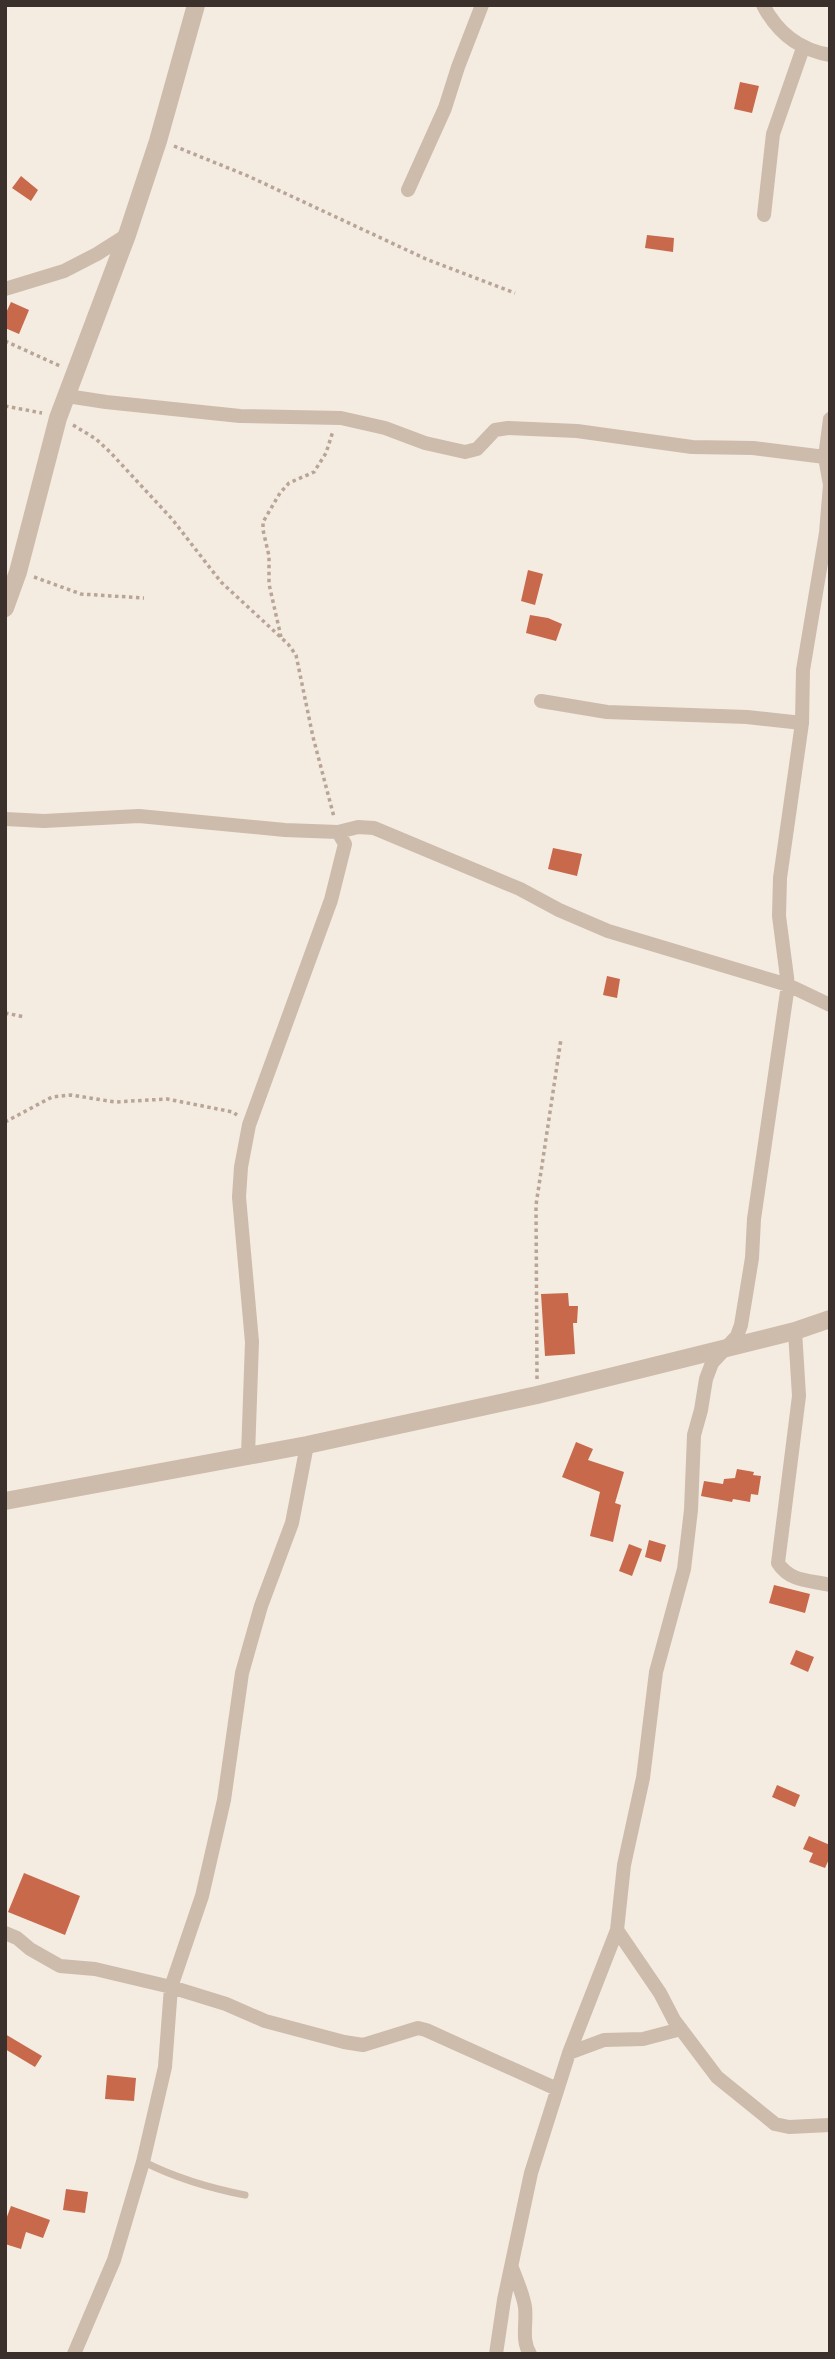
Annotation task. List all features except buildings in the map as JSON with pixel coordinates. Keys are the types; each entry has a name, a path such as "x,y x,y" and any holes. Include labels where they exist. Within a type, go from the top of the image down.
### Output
{"street":[{"path":"5,608 18,572 58,418 127,235 158,141 196,5"},
{"path":"408,190 445,108 482,5"},
{"path":"763,5 783,34 803,48 830,55"},
{"path":"765,215 773,134 803,48"},
{"path":"5,289 64,271 127,235"},
{"path":"67,396 240,416 341,418 465,452 477,449 495,430 508,428 577,431 692,447 752,448 825,457"},
{"path":"496,2354 504,2300 531,2173 569,2053 617,1930 624,1864 643,1778 656,1672 684,1569 691,1510 694,1435 706,1379 712,1363 737,1336 748,1289 754,1219 788,985 779,916 780,878 802,723 803,670 826,533 830,485 825,457 830,419"},
{"path":"541,701 607,712 747,717 802,723"},
{"path":"5,819 44,821 139,816 338,832 358,827 374,828 520,889 559,910 608,931 788,985 830,1005"},
{"path":"248,1455 252,1342 239,1197 241,1167 249,1125 331,900 345,844 338,832"},
{"path":"5,1501 307,1445 537,1395 795,1331 830,1319"},
{"path":"795,1331 799,1396 778,1563 784,1572 792,1577 830,1585"},
{"path":"74,2354 114,2260 143,2162 165,2067 171,1987 209,1867 224,1800 242,1673 261,1606 292,1523 307,1445"},
{"path":"617,1930 681,2029 717,2077 775,2124 789,2127 830,2125"},
{"path":"5,1933 60,1966 95,1969 171,1987 226,2004 265,2021 344,2042 363,2045 418,2028 557,2089"},
{"path":"569,2053 604,2039 643,2039 681,2029"},
{"path":"512,2266 525,2310 528,2352"}],"lane":[{"path":"143,2162 186,2180 245,2195"}],"path":[{"path":"158,141 248,176 426,260 515,293"},
{"path":"5,341 75,372"},
{"path":"5,406 28,409 58,418 78,427 110,452 172,519 221,582 296,655 313,737 338,832"},
{"path":"281,638 269,584 269,556 262,530 263,522 289,483 314,472 326,453 334,428 341,418"},
{"path":"18,572 80,594 144,598"},
{"path":"5,1013 25,1017"},
{"path":"537,1395 537,1205 561,1039"},
{"path":"5,1122 52,1097 71,1095 115,1102 167,1099 233,1112 249,1125"}]}
